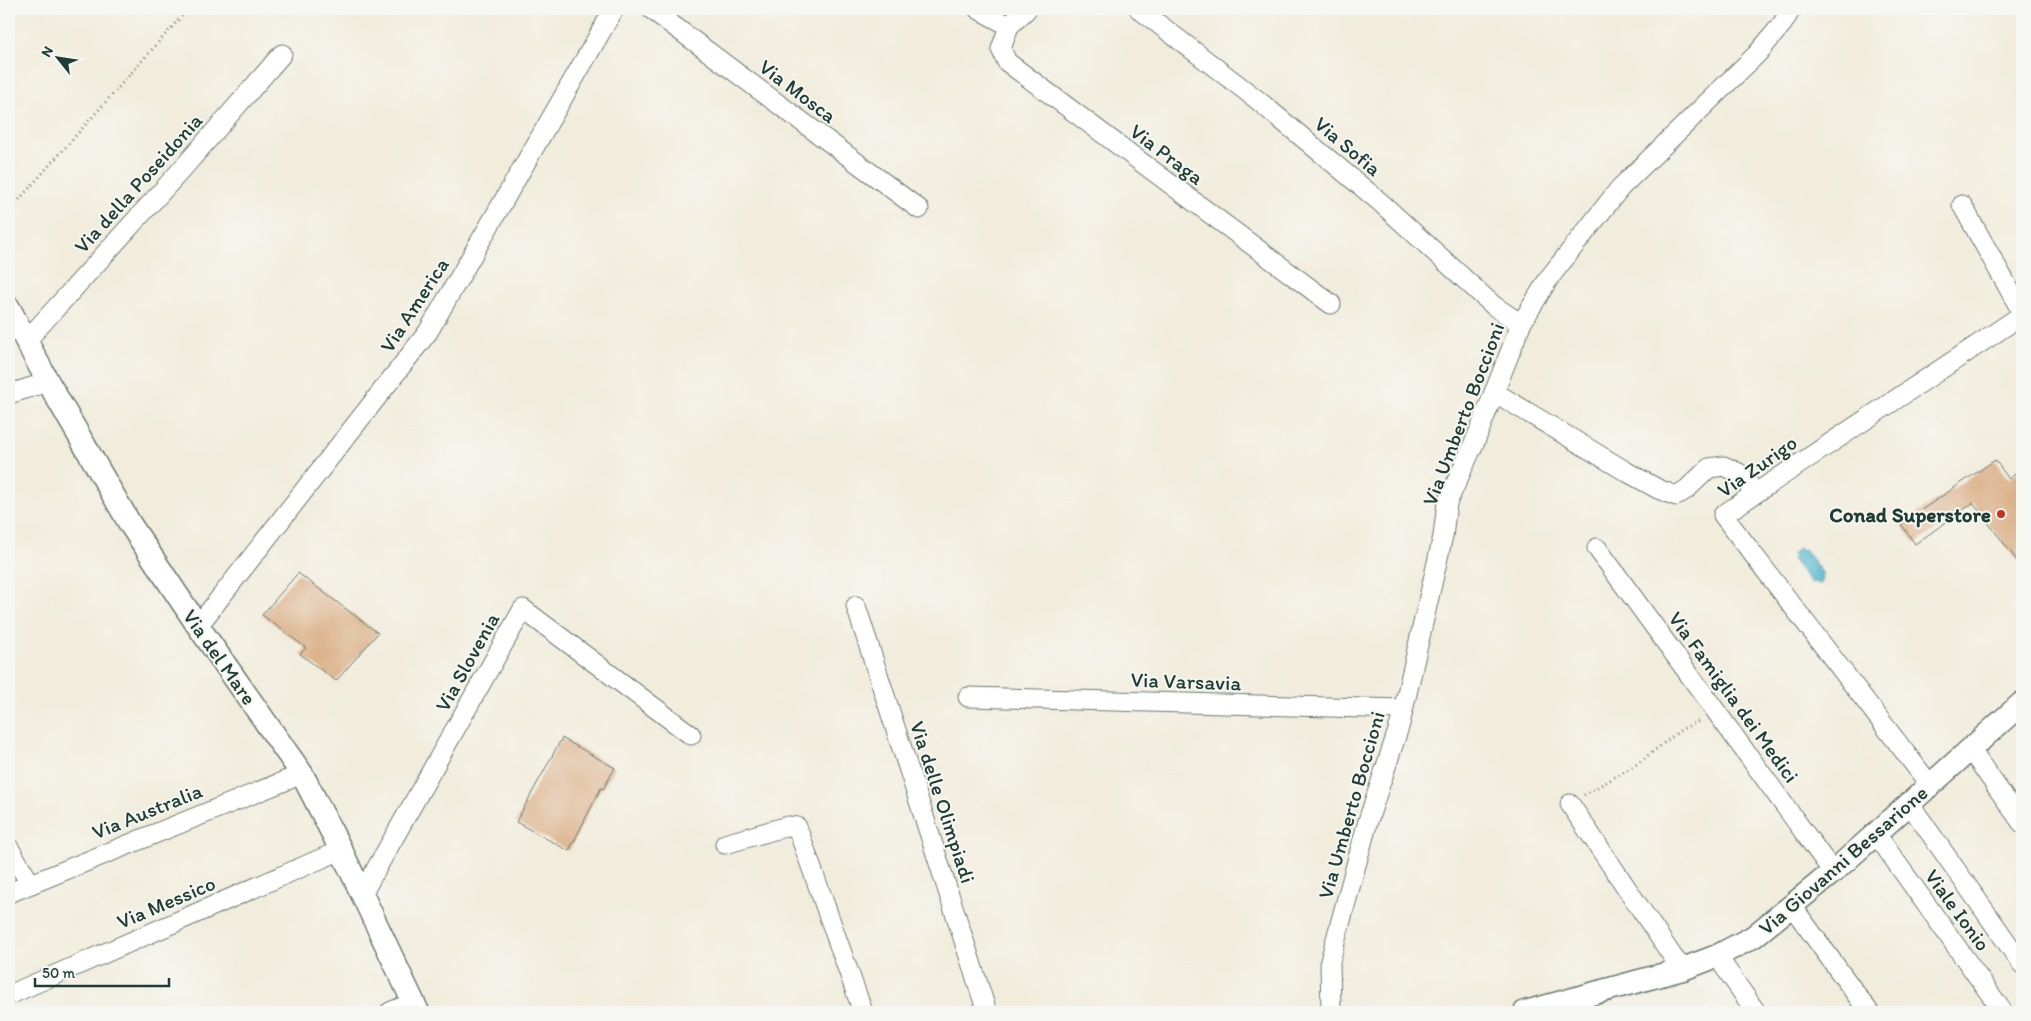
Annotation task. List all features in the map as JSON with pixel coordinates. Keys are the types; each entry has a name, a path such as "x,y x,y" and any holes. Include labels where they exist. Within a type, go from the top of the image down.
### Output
{"street":[{"name":"Via America","path":"198,626 428,332 614,9"},
{"name":"Via Mosca","path":"651,9 920,209"},
{"path":"978,9 1009,26 1028,9"},
{"name":"Via Sofia","path":"1139,9 1255,98 1380,202 1494,306 1521,324"},
{"name":"Via Umberto Boccioni","path":"1330,1012 1330,960 1368,821 1400,724 1443,536 1447,503 1521,324 1549,278 1620,188 1758,53 1783,22 1790,9"},
{"name":"Via Praga","path":"1009,26 1001,49 1007,62 1331,304"},
{"name":"Via della Poseidonia","path":"26,341 183,168 282,54"},
{"path":"1962,205 2022,314"},
{"name":"Via del Mare","path":"9,308 48,382 130,524 198,626 302,774 341,850 416,1007"},
{"name":"Via Zurigo","path":"1930,785 1723,515 2022,314"},
{"path":"9,394 48,382"},
{"path":"1494,392 1590,451 1658,489 1676,496 1687,489 1710,468 1724,466 1739,473 1756,493"},
{"name":"Via Famiglia dei Medici","path":"1597,548 1833,872"},
{"name":"Via delle Olimpiadi","path":"856,606 987,1012"},
{"name":"Via Slovenia","path":"362,894 523,608 690,735"},
{"name":"Via Varsavia","path":"968,697 1403,709"},
{"name":"Via Giovanni Bessarione","path":"1525,1012 1575,1007 1717,956 1753,937 1833,872 2022,703"},
{"path":"1970,748 2022,823"},
{"name":"Via Australia","path":"9,892 302,774"},
{"path":"1909,803 2022,964"},
{"path":"1570,804 1683,969"},
{"path":"725,844 788,826 797,827 863,1012"},
{"name":"Viale Ionio","path":"1876,834 2003,1012"},
{"path":"9,848 30,883"},
{"name":"Via Messico","path":"9,995 341,850"},
{"path":"1792,906 1869,1012"},
{"path":"1717,956 1756,1012"},
{"path":"390,1012 416,1007"}],"path":[{"path":"9,211 188,9"},
{"path":"1570,804 1637,764 1682,730 1717,712"}],"water":[{"path":"1798,548 1804,549 1823,574 1821,575 1820,584 1811,583 1792,559 1794,558 1792,554"}],"building":[{"name":"Conad Superstore","path":"1995,460 2009,479 2022,469 2022,567 1973,503 1915,544 1901,524"},
{"path":"298,573 378,633 336,681 300,654 306,648 262,615"},
{"path":"562,738 615,768 603,789 601,788 569,851 516,822"}],"place":[{"name":"Conad Superstore","path":"2001,514"}]}
